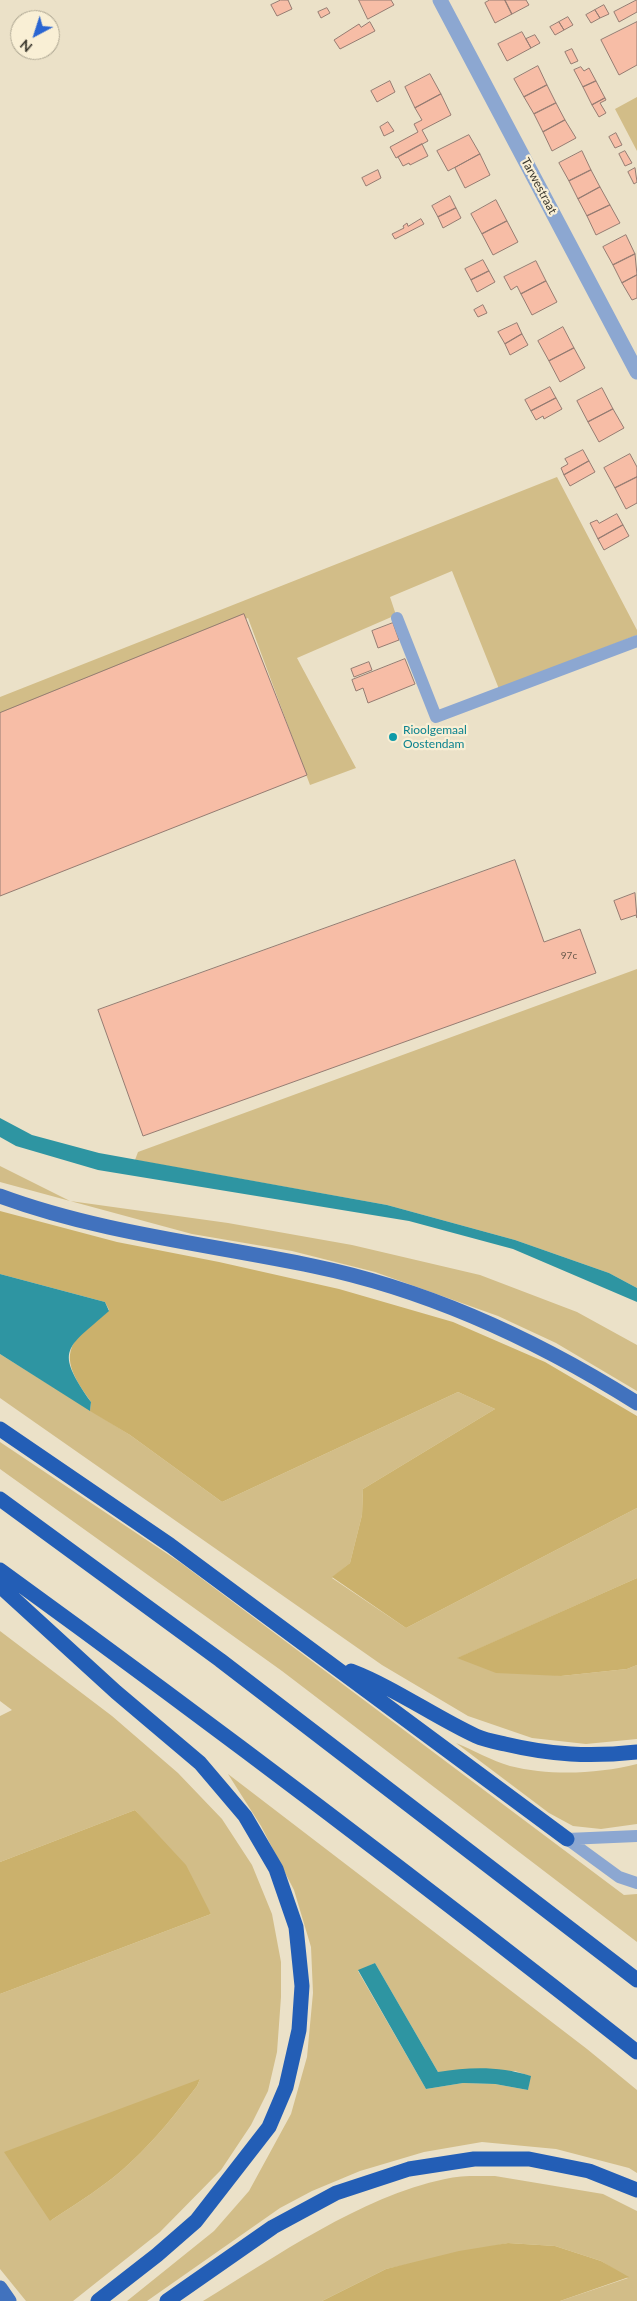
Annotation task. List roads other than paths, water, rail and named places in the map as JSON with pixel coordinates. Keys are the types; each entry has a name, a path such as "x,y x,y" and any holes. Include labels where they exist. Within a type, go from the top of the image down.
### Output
{"highway":[{"path":"0,1429 170,1545 567,1840"},
{"path":"0,1499 220,1660 637,1980"},
{"path":"0,1570 186,1705 507,1949 637,2052"},
{"path":"0,1586 116,1692 200,1763 245,1816 276,1869 296,1928 302,1986 299,2030 286,2087 269,2127 196,2221 157,2256 98,2301"},
{"path":"334,1665 377,1681 423,1709 478,1737 534,1751 596,1756 637,1752"},
{"path":"167,2301 273,2227 289,2218 336,2193 409,2169 474,2159 529,2159 589,2171 637,2190"}],"main road":[{"path":"0,1196 30,1207 100,1225 314,1266 398,1288 489,1322 564,1359 637,1403"},
{"path":"0,2288 9,2301"}],"street":[{"name":"Tarwestraat","path":"440,0 637,372"}],"lane":[{"path":"397,618 436,717 637,641"},
{"path":"567,1840 637,1836"},
{"path":"567,1840 619,1877 637,1883"}],"water":[{"path":"0,1118 32,1135 99,1153 387,1205 515,1240 609,1273 637,1288 637,1302 513,1249 409,1221 98,1170 16,1146 0,1137"},
{"path":"0,1274 105,1302 109,1311 83,1334 70,1351 69,1360 72,1371 91,1402 90,1411 0,1354"},
{"path":"375,1963 438,2072 484,2068 507,2070 531,2076 528,2090 495,2084 463,2083 426,2089 358,1970"}],"place":[{"name":"Rioolgemaal Oostendam","path":"393,737"}]}
